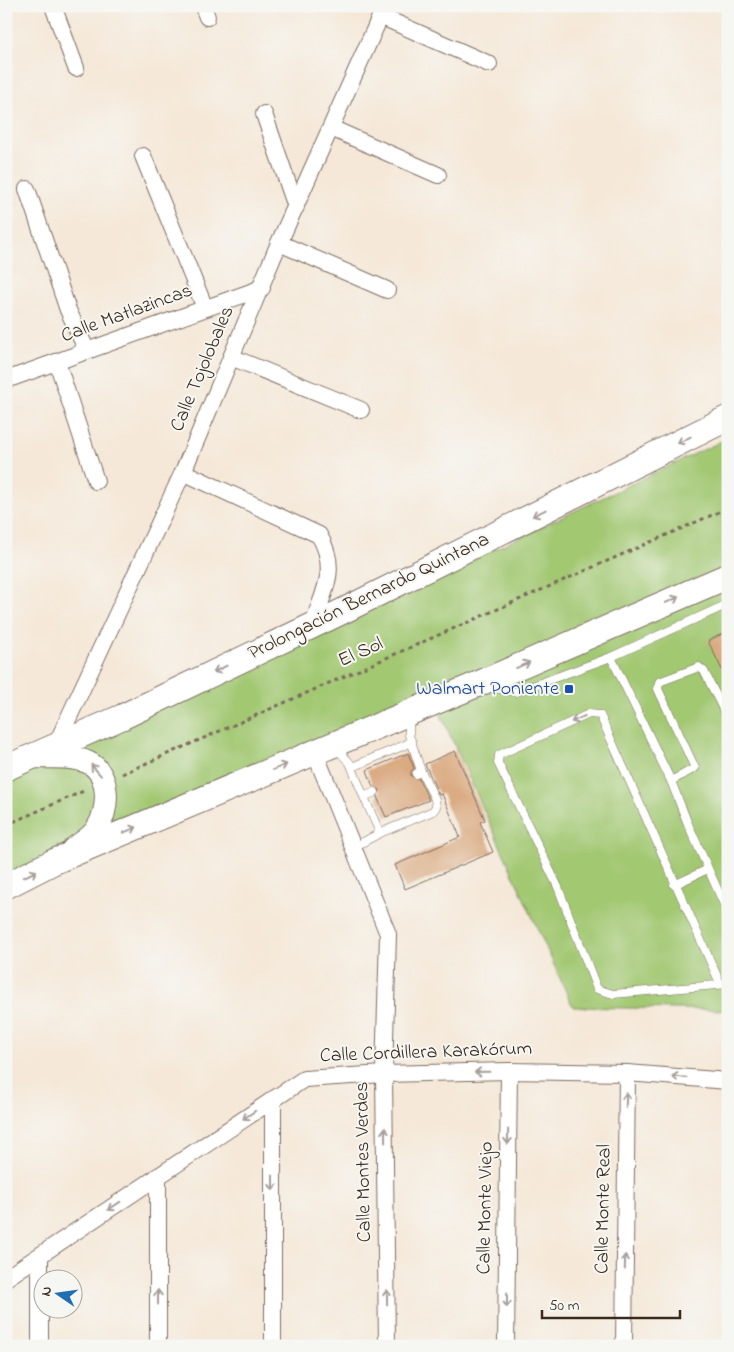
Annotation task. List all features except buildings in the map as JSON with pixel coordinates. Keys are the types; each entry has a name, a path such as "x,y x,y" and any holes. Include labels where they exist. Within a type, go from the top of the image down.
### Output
{"main road":[{"name":"Prolongación Bernardo Quintana","path":"6,768 33,758 122,717 728,418"},
{"path":"6,886 53,862 478,684 728,576"},
{"path":"33,758 80,760 95,767 105,782 105,812 97,828 91,836 53,862"}],"street":[{"path":"53,6 76,68"},
{"path":"383,11 489,64"},
{"name":"Calle Tojolobales","path":"55,747 183,472 279,244 383,11"},
{"path":"264,114 296,207"},
{"path":"331,128 438,176"},
{"path":"143,156 205,308"},
{"path":"27,189 68,310 87,351"},
{"path":"279,244 387,290"},
{"name":"Calle Matlazincas","path":"6,380 262,288"},
{"path":"231,357 362,410"},
{"path":"57,362 96,481"},
{"path":"183,472 319,535 328,550 331,568 313,624"},
{"name":"Calle Montes Verdes","path":"324,749 354,847 388,934 384,1074 387,1346"},
{"name":"Calle Cordillera Karakórum","path":"6,1278 304,1079 384,1074 509,1071 627,1073 728,1081"},
{"name":"Calle Monte Viejo","path":"506,1346 509,1071"},
{"name":"Calle Monte Real","path":"624,1346 627,1073"},
{"path":"273,1100 273,1346"},
{"path":"158,1176 158,1346"},
{"path":"40,1256 40,1346"}],"lane":[{"path":"478,684 516,692 611,657 728,604"},
{"path":"611,657 671,781 728,913"},
{"path":"671,781 695,768 658,689 659,682 698,667 704,672 728,719"},
{"path":"354,847 433,811 436,807 435,799 418,772 409,735 409,713"},
{"path":"596,713 600,715 674,884 724,984 613,994 598,989 572,920 519,802 498,763 498,756 504,751 589,714 596,713"},
{"path":"352,767 412,742"},
{"path":"324,749 352,767 380,834"},
{"path":"364,797 375,792"},
{"path":"674,884 708,869"}],"path":[{"name":"El Sol","path":"6,825 728,508"}],"green space":[{"path":"728,438 728,1010 573,1007 430,691 6,888 6,763 238,671"}],"place":[{"name":"Walmart Poniente","path":"569,689"}]}
